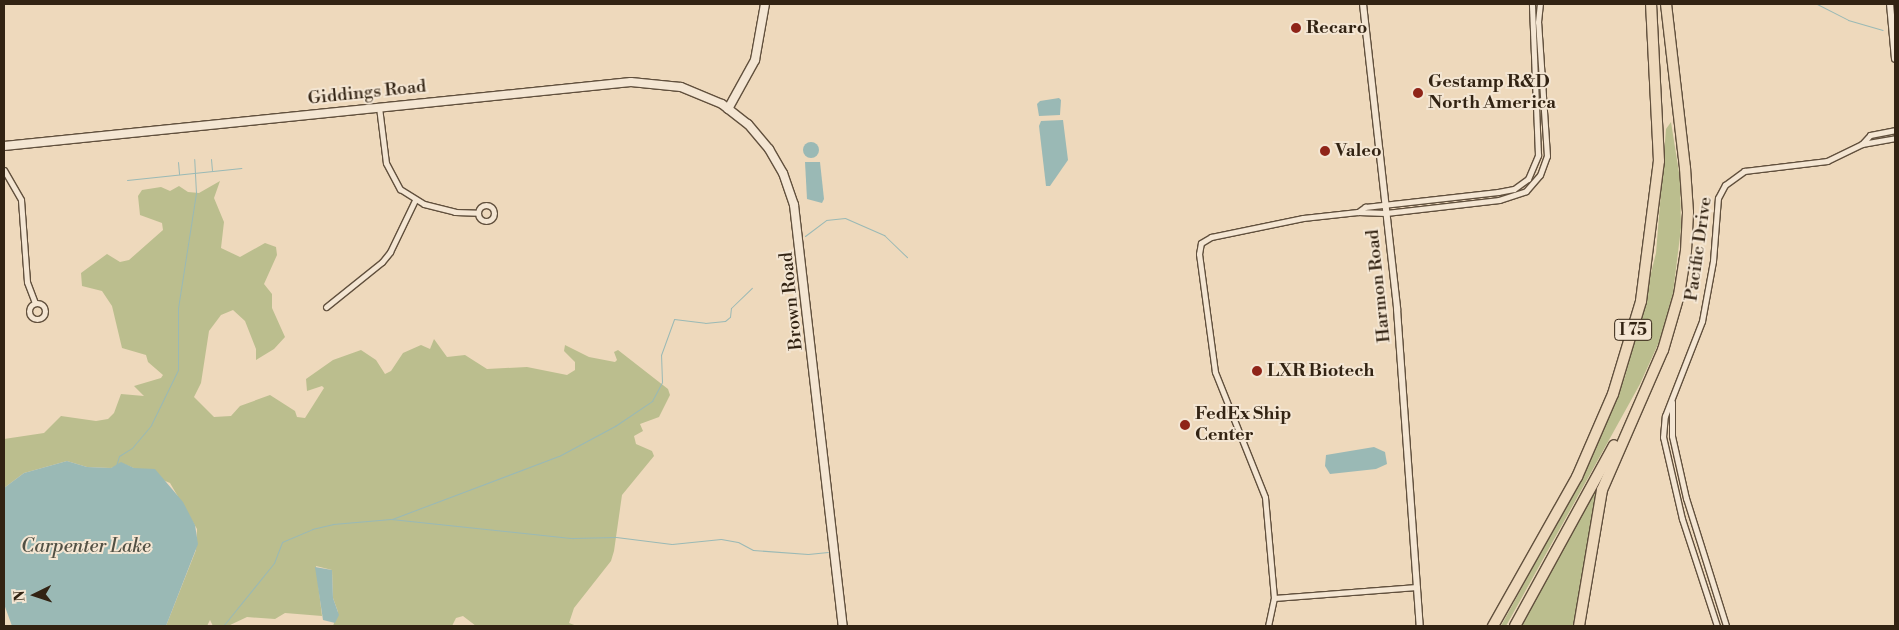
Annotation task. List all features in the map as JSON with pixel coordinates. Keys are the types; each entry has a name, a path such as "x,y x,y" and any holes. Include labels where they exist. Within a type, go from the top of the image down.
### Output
{"highway":[{"name":"I 75","path":"1493,626 1577,477 1613,394 1641,301 1659,160 1651,4"},
{"name":"I 75","path":"1515,626 1647,385 1662,350 1679,295 1687,241 1685,168 1666,4"},
{"path":"1579,626 1602,490 1647,385"}],"main road":[{"path":"728,108 755,60 763,32 765,4"},
{"name":"Giddings Road","path":"4,146 644,82 692,90 728,108"},
{"name":"Brown Road","path":"728,108 755,132 771,152 787,181 795,210 843,626"}],"street":[{"name":"Harmon Road","path":"1363,4 1397,310 1420,626"},
{"path":"1358,212 1365,206 1514,189 1528,179 1538,155 1532,4"},
{"path":"1268,626 1274,598 1265,497 1215,372 1200,248 1206,240 1228,233 1303,218 1358,212 1386,213 1499,200 1517,196 1534,185 1547,156 1538,22 1540,4"},
{"path":"1890,4 1895,59"},
{"path":"379,107 387,167 397,185 415,200 450,212 478,213"},
{"name":"Pacific Drive","path":"1862,144 1870,135 1895,130"},
{"name":"Pacific Drive","path":"1717,626 1688,536 1663,438 1665,416 1702,321 1712,261 1716,207 1725,185 1744,172 1827,161 1862,144 1895,138"},
{"path":"4,170 21,200 27,282 34,304"},
{"path":"326,307 386,257 415,200"},
{"name":"Pacific Drive","path":"1672,400 1672,436 1696,533 1726,626"},
{"path":"1688,536 1696,533"},
{"path":"1274,598 1417,587"},
{"path":"1713,614 1722,611"}],"green space":[{"path":"1671,122 1680,179 1681,228 1673,293 1659,342 1640,384 1506,626 1501,626 1590,462 1625,377 1656,253 1666,129"},
{"path":"220,181 214,198 224,222 221,248 240,257 265,243 276,247 277,255 264,284 272,294 272,308 285,337 274,349 256,360 256,349 245,321 233,310 221,315 209,331 201,383 194,397 214,417 231,416 240,406 270,395 295,411 297,417 305,418 324,388 322,386 307,391 306,379 333,360 361,350 376,360 385,374 391,371 403,353 421,345 430,349 434,339 447,357 465,355 487,369 527,367 567,375 575,370 575,362 564,351 565,345 589,357 615,362 617,360 614,352 618,350 668,389 670,395 659,417 640,424 643,431 634,436 636,444 652,451 654,456 622,495 611,561 574,608 569,623 577,626 476,626 463,616 456,618 452,626 333,626 338,612 333,598 332,570 316,566 322,616 285,613 275,619 247,617 228,626 213,626 210,620 207,626 166,626 196,550 197,529 170,483 124,464 111,468 87,467 67,461 24,473 4,488 4,439 44,433 61,416 96,421 108,419 114,413 121,394 144,396 134,386 161,378 163,375 148,362 146,355 122,348 112,306 102,291 82,286 81,273 107,254 120,262 129,260 163,230 162,223 140,215 138,196 142,190 161,187 170,191 179,186 188,192 199,193"},
{"path":"1602,477 1575,626 1520,626"}],"water":[{"path":"1059,98 1061,100 1060,115 1039,116 1037,104 1040,101"},
{"path":"1063,120 1068,160 1050,186 1046,186 1039,126 1041,121"},
{"path":"811,142 819,150 811,158 803,150"},
{"path":"805,162 820,162 824,199 822,203 807,199"},
{"path":"1374,447 1385,452 1387,464 1376,469 1330,474 1325,466 1326,455"},
{"name":"Carpenter Lake","path":"67,461 87,467 111,468 121,462 134,468 155,469 183,502 195,525 198,544 166,626 12,626 4,604 4,488 24,473"},
{"path":"315,567 332,570 333,598 339,615 335,623 323,620"}],"waterway":[{"path":"1817,4 1848,20 1883,30"},
{"path":"116,466 119,456 132,448 151,425 178,370 178,308 196,193 194,159"},
{"path":"211,159 212,170"},
{"path":"178,162 179,174"},
{"path":"127,180 241,168"},
{"path":"805,236 826,220 845,218 884,235 907,257"},
{"path":"392,519 559,456 615,426 652,401 662,382 661,355 674,319 705,323 725,321 730,317 731,308 752,288"},
{"path":"223,626 274,563 282,542 312,529 333,524 391,519 573,538 616,537 672,544 721,539 738,542 753,550 808,554 828,552"}],"place":[{"name":"Recaro","path":"1296,28"},
{"name":"Gestamp R&D North America","path":"1418,93"},
{"name":"Valeo","path":"1325,151"},
{"name":"LXR Biotech","path":"1257,371"},
{"name":"FedEx Ship Center","path":"1185,425"}]}
